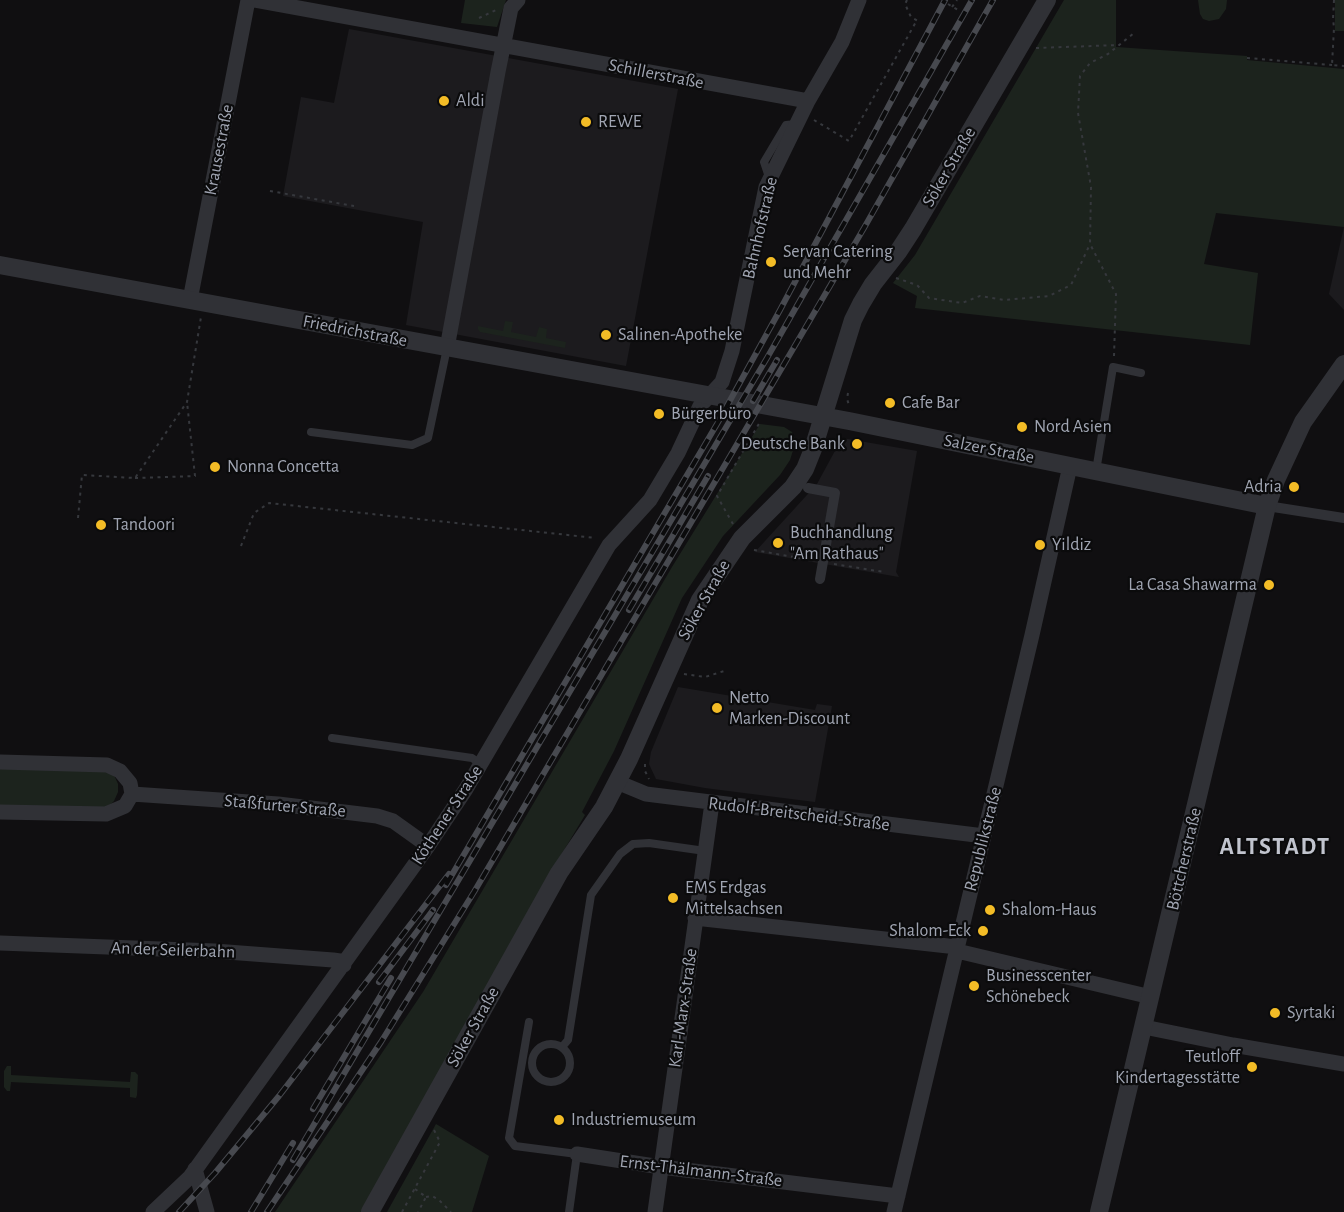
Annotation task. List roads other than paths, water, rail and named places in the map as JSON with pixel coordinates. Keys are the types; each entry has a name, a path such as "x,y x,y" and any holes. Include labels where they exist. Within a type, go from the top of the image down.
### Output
{"street":[{"name":"Krausestraße","path":"197,301 248,0"},
{"name":"Schillerstraße","path":"255,0 503,45 802,113"},
{"path":"447,348 503,45 511,8 519,0"},
{"name":"Bahnhofstraße","path":"709,396 722,382 728,369 766,187 802,113 842,42 859,0"},
{"name":"Söker Straße","path":"370,1212 559,873 595,822 617,782 700,600 742,538 799,478 810,457 853,320 861,304 913,230 1047,0"},
{"name":"Friedrichstraße","path":"0,265 709,396"},
{"name":"Böttcherstraße","path":"1099,1212 1267,506 1276,480 1303,422 1344,364"},
{"name":"Salzer Straße","path":"709,396 1267,506"},
{"name":"Köthener Straße","path":"153,1212 190,1177 428,846 481,764 609,545 650,500 678,453 700,406 709,396"},
{"name":"Republikstraße","path":"894,1212 1032,635 1070,466"},
{"path":"808,488 835,494 820,579"},
{"path":"1267,506 1344,518"},
{"path":"0,762 107,765 120,771 130,783 132,794 125,806 106,814 0,812"},
{"name":"Rudolf-Breitscheid-Straße","path":"617,782 646,794 984,836"},
{"name":"Staßfurter Straße","path":"132,794 278,804 376,816 393,821 428,846"},
{"name":"Karl-Marx-Straße","path":"655,1212 712,803"},
{"path":"696,918 957,949 1151,997"},
{"name":"An der Seilerbahn","path":"0,943 226,952 333,960 344,965"},
{"path":"1144,1027 1344,1064"},
{"name":"Ernst-Thälmann-Straße","path":"577,1154 661,1167 898,1196"},
{"path":"195,1169 207,1212"}],"lane":[{"path":"311,432 412,445 428,438 447,348"},
{"path":"1096,471 1113,367 1141,373"},
{"path":"332,738 472,758 481,764"},
{"path":"562,1047 568,1040 591,895 620,854 633,844 649,843 705,851"},
{"name":"Ernst-Thälmann-Straße","path":"529,1022 509,1138 515,1146 577,1154"},
{"path":"551,1044 562,1047 570,1057 570,1069 567,1075 557,1082 540,1078 532,1062 536,1051 551,1044"},
{"path":"569,1212 577,1154"}],"railway":[{"path":"446,885 717,424 945,0"},
{"path":"293,1160 767,358 972,0"},
{"path":"267,1212 381,1042 474,892 864,228 993,0"},
{"path":"753,401 777,360"},
{"path":"629,610 708,476"},
{"path":"179,1212 215,1173 279,1096 449,874"},
{"path":"379,982 433,910"},
{"path":"313,1109 391,978"},
{"path":"251,1212 293,1143"}],"place":[{"name":"Aldi","path":"444,101"},
{"name":"REWE","path":"586,122"},
{"name":"Servan Catering und Mehr","path":"771,262"},
{"name":"Salinen-Apotheke","path":"606,335"},
{"name":"Cafe Bar","path":"890,403"},
{"name":"Bürgerbüro","path":"659,414"},
{"name":"Nord Asien","path":"1022,427"},
{"name":"Deutsche Bank","path":"857,444"},
{"name":"Nonna Concetta","path":"215,467"},
{"name":"Adria","path":"1294,487"},
{"name":"Tandoori","path":"101,525"},
{"name":"Buchhandlung \"Am Rathaus\"","path":"778,543"},
{"name":"Yildiz","path":"1040,545"},
{"name":"La Casa Shawarma","path":"1269,585"},
{"name":"Netto Marken-Discount","path":"717,708"},
{"name":"EMS Erdgas Mittelsachsen","path":"673,898"},
{"name":"Shalom-Haus","path":"990,910"},
{"name":"Shalom-Eck","path":"983,931"},
{"name":"Businesscenter Schönebeck","path":"974,986"},
{"name":"Syrtaki","path":"1275,1013"},
{"name":"Teutloff Kindertagesstätte","path":"1252,1067"},
{"name":"Industriemuseum","path":"559,1120"}],"district":[{"name":"ALTSTADT","path":"1275,847"}]}
